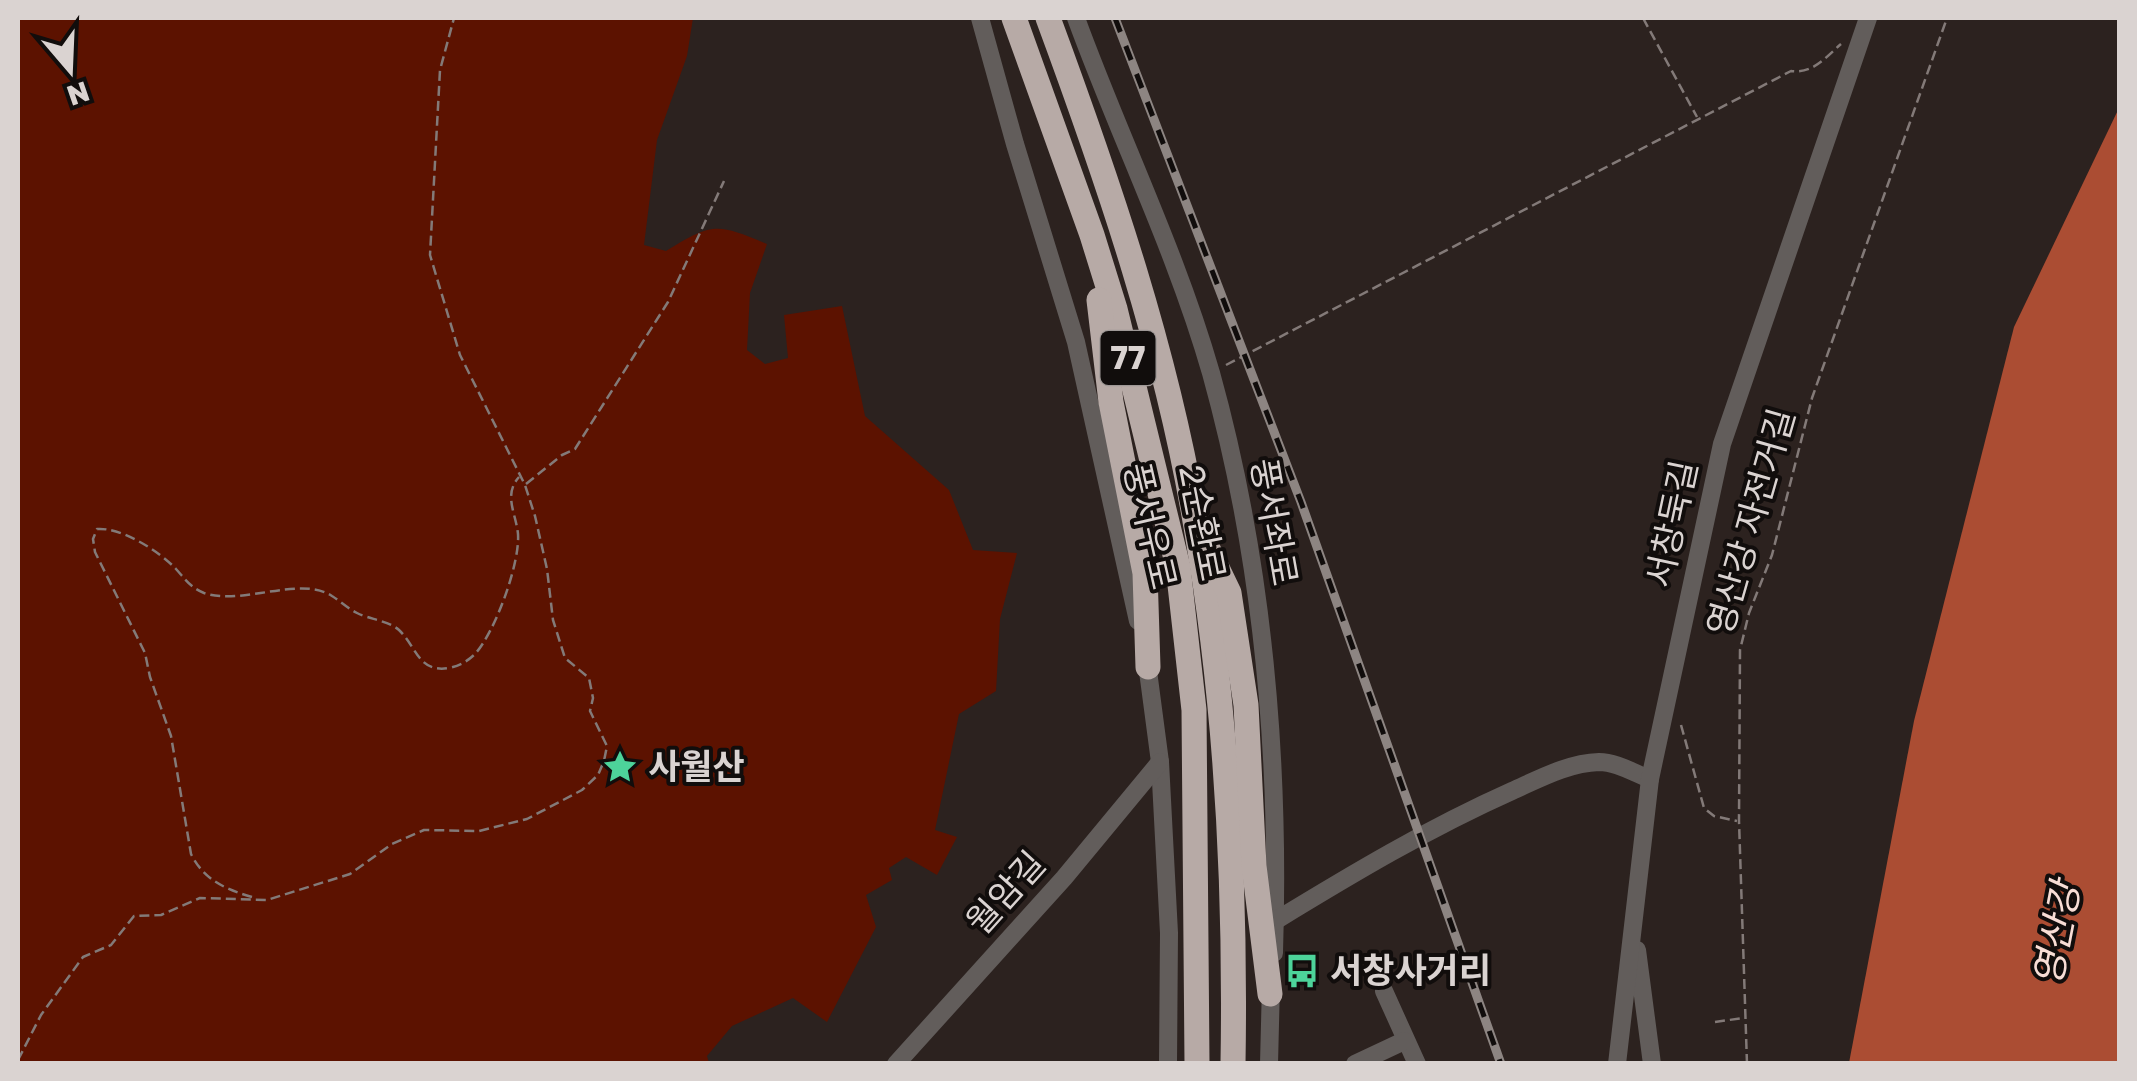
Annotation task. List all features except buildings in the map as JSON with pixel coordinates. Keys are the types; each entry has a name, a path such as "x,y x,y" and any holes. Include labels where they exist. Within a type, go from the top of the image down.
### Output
{"highway":[{"name":"2순환로","path":"1014,18 1092,235 1148,434 1178,567 1194,710 1197,1064"},
{"name":"2순환로","path":"1048,18 1129,252 1166,387 1196,525 1223,720 1232,882 1233,1064"},
{"path":"1092,235 1111,402 1145,573 1148,667"},
{"path":"1196,525 1229,594 1232,612 1246,705 1254,866 1270,994"}],"street":[{"name":"풍서우로","path":"980,18 1076,342 1148,667 1160,762 1169,934 1168,1064"},
{"name":"풍서좌로","path":"1076,18 1178,275 1210,373 1246,536 1273,762 1275,921 1269,1064"},
{"name":"서창둑길","path":"1617,1064 1650,778 1722,444 1864,26"},
{"name":"월암길","path":"896,1064 1064,878 1160,762"},
{"path":"1275,921 1365,866 1468,811 1551,774 1579,765 1608,763 1650,778"},
{"path":"1634,924 1652,1064"},
{"path":"1384,991 1417,1064"},
{"path":"1355,1064 1404,1042"}],"path":[{"path":"18,1060 40,1015 83,957 111,945 134,916 161,915 200,898 267,900 350,874 392,844 424,830 479,831 527,819 582,790 598,775 606,746 590,711 593,698 589,678 565,658 553,620 543,552 524,485 460,355 430,255 440,70 454,18"},
{"path":"1643,18 1698,119"},
{"name":"영산강 자전거길","path":"1746,1064 1737,671 1743,634 1772,555 1812,398 1947,18"},
{"path":"1210,373 1792,70 1802,72 1816,66 1864,26"},
{"path":"524,485 562,454 575,449 668,302 724,180"},
{"path":"260,899 214,882 198,869 191,854 172,736 145,653 95,552 93,538 97,529 123,532 138,540 172,565 188,584 204,593 244,597 300,590 330,594 356,613 398,628 426,665 454,668 479,650 509,592 518,535 510,506 512,485 520,476"},
{"path":"1680,723 1704,808 1714,816 1739,821"},
{"path":"1715,1022 1745,1018"}],"shaded area":[{"path":"18,18 693,18 687,56 657,140 644,245 666,251 715,229 737,232 767,244 750,293 747,350 765,364 788,358 784,315 842,306 865,416 949,490 973,550 1017,553 1000,619 996,691 959,714 935,830 957,837 937,875 906,857 889,868 892,880 866,895 876,927 827,1022 793,998 732,1026 707,1056 709,1063 18,1063"}],"water":[{"name":"영산강","path":"2119,108 2119,1063 1849,1063 1914,721 2014,327"}],"railway":[{"path":"1115,18 1301,502 1501,1064"}],"place":[{"name":"사월산","path":"620,767"},
{"name":"서창사거리","path":"1302,971"}]}
